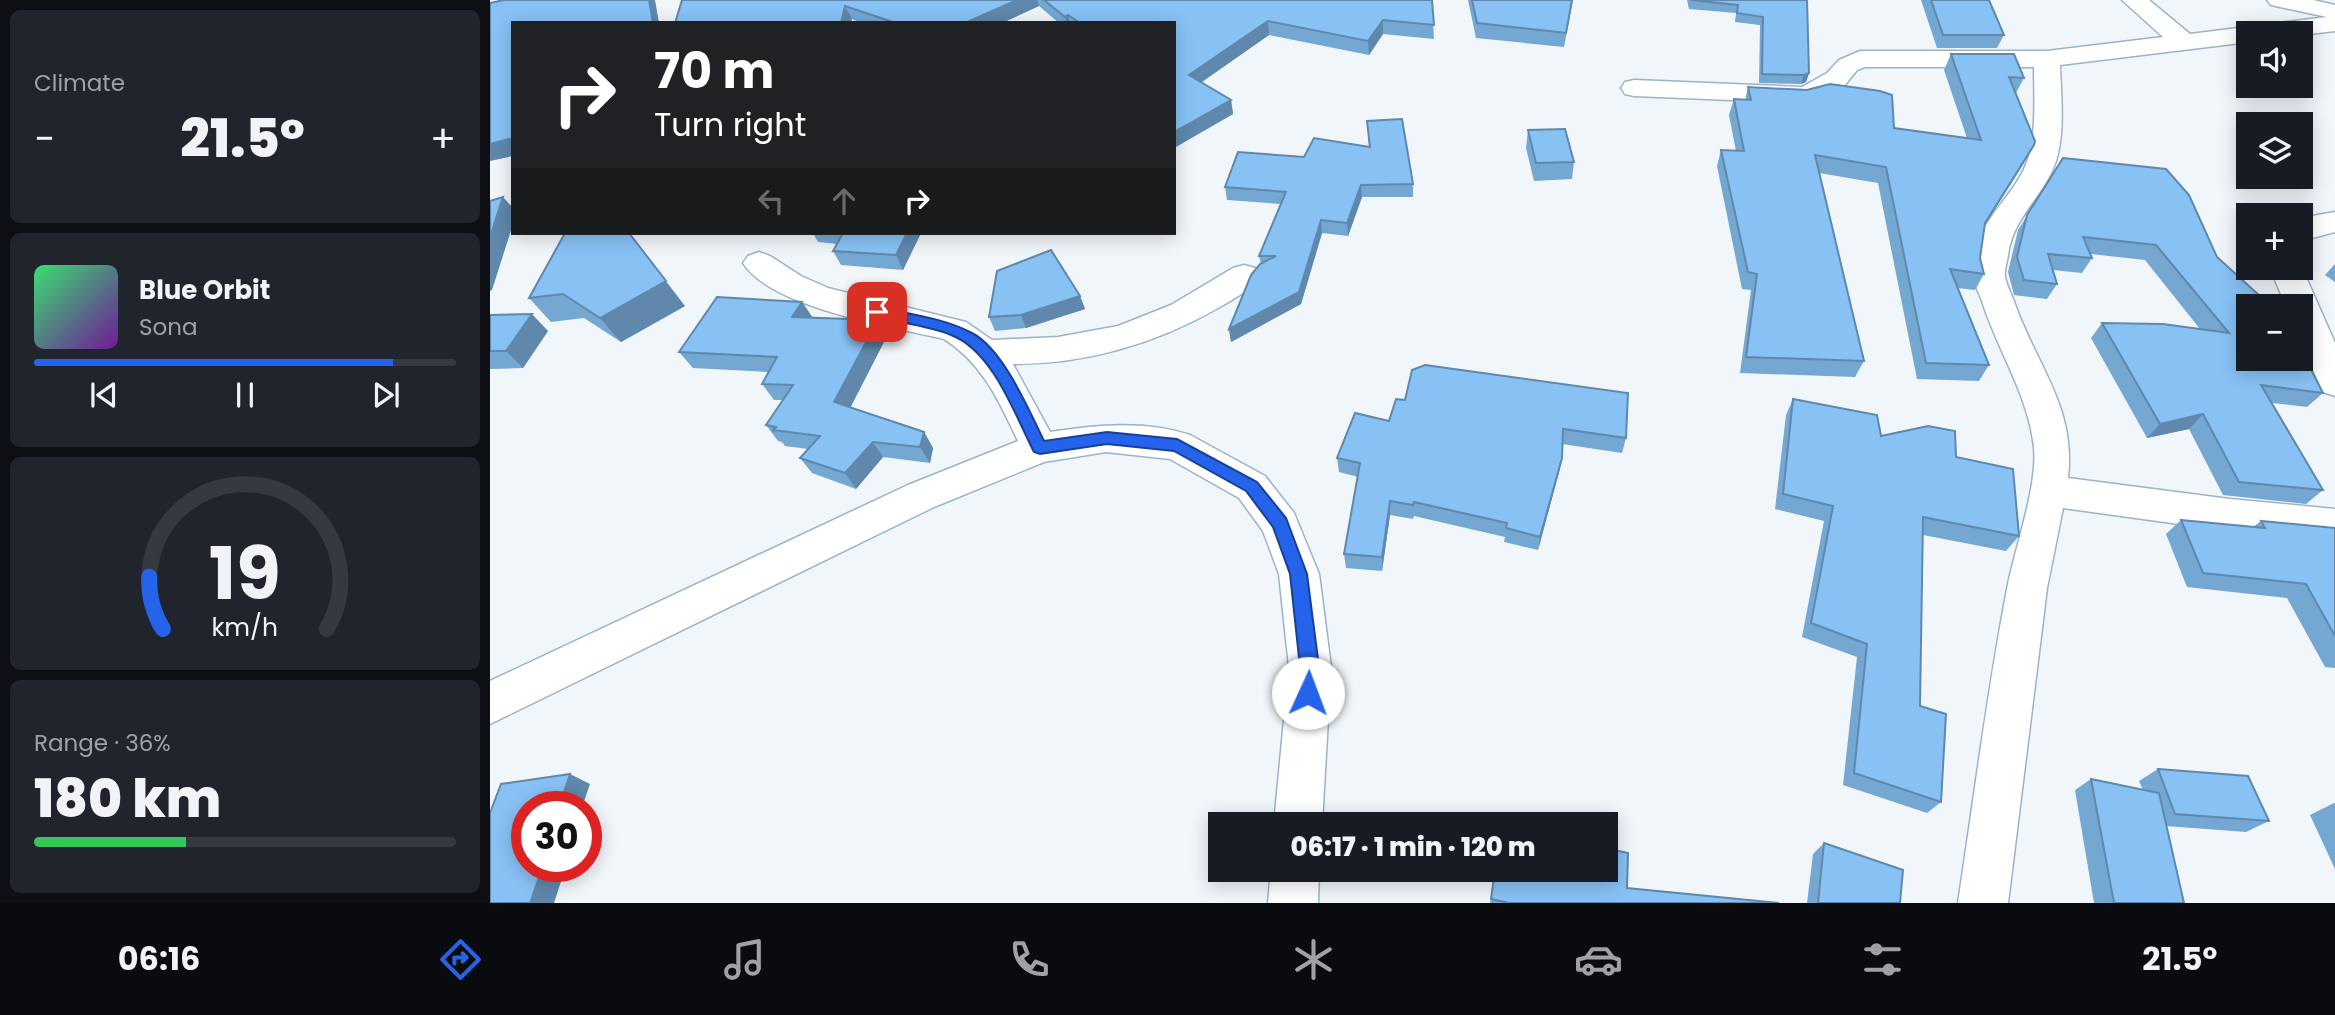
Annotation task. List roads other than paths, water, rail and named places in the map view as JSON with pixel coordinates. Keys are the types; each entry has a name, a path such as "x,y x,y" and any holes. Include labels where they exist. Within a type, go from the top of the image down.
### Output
{"street":[{"path":"2134,0 2183,41"},
{"path":"2279,0 2335,12"},
{"path":"2313,26 2335,24"},
{"path":"1634,88 1785,96 1814,92 1836,79 1849,65 1860,59 2047,60 2236,35"},
{"path":"1983,903 2027,588 2048,491 2053,452 2047,415 2005,321 1989,275 1994,242 2004,218 2031,183 2042,160 2048,108 2047,60"},
{"path":"2313,226 2335,222"},
{"path":"759,263 790,284 819,297 954,330 971,338 1003,374 1040,448"},
{"path":"986,352 1056,350 1129,337 1180,317 1244,275"},
{"path":"2291,280 2335,383"},
{"path":"490,703 921,496 1040,448 1107,438 1177,446 1251,486 1280,523 1299,574 1310,667 1299,812"},
{"path":"2048,491 2230,515 2335,525"},
{"path":"1293,903 1294,882"}]}
